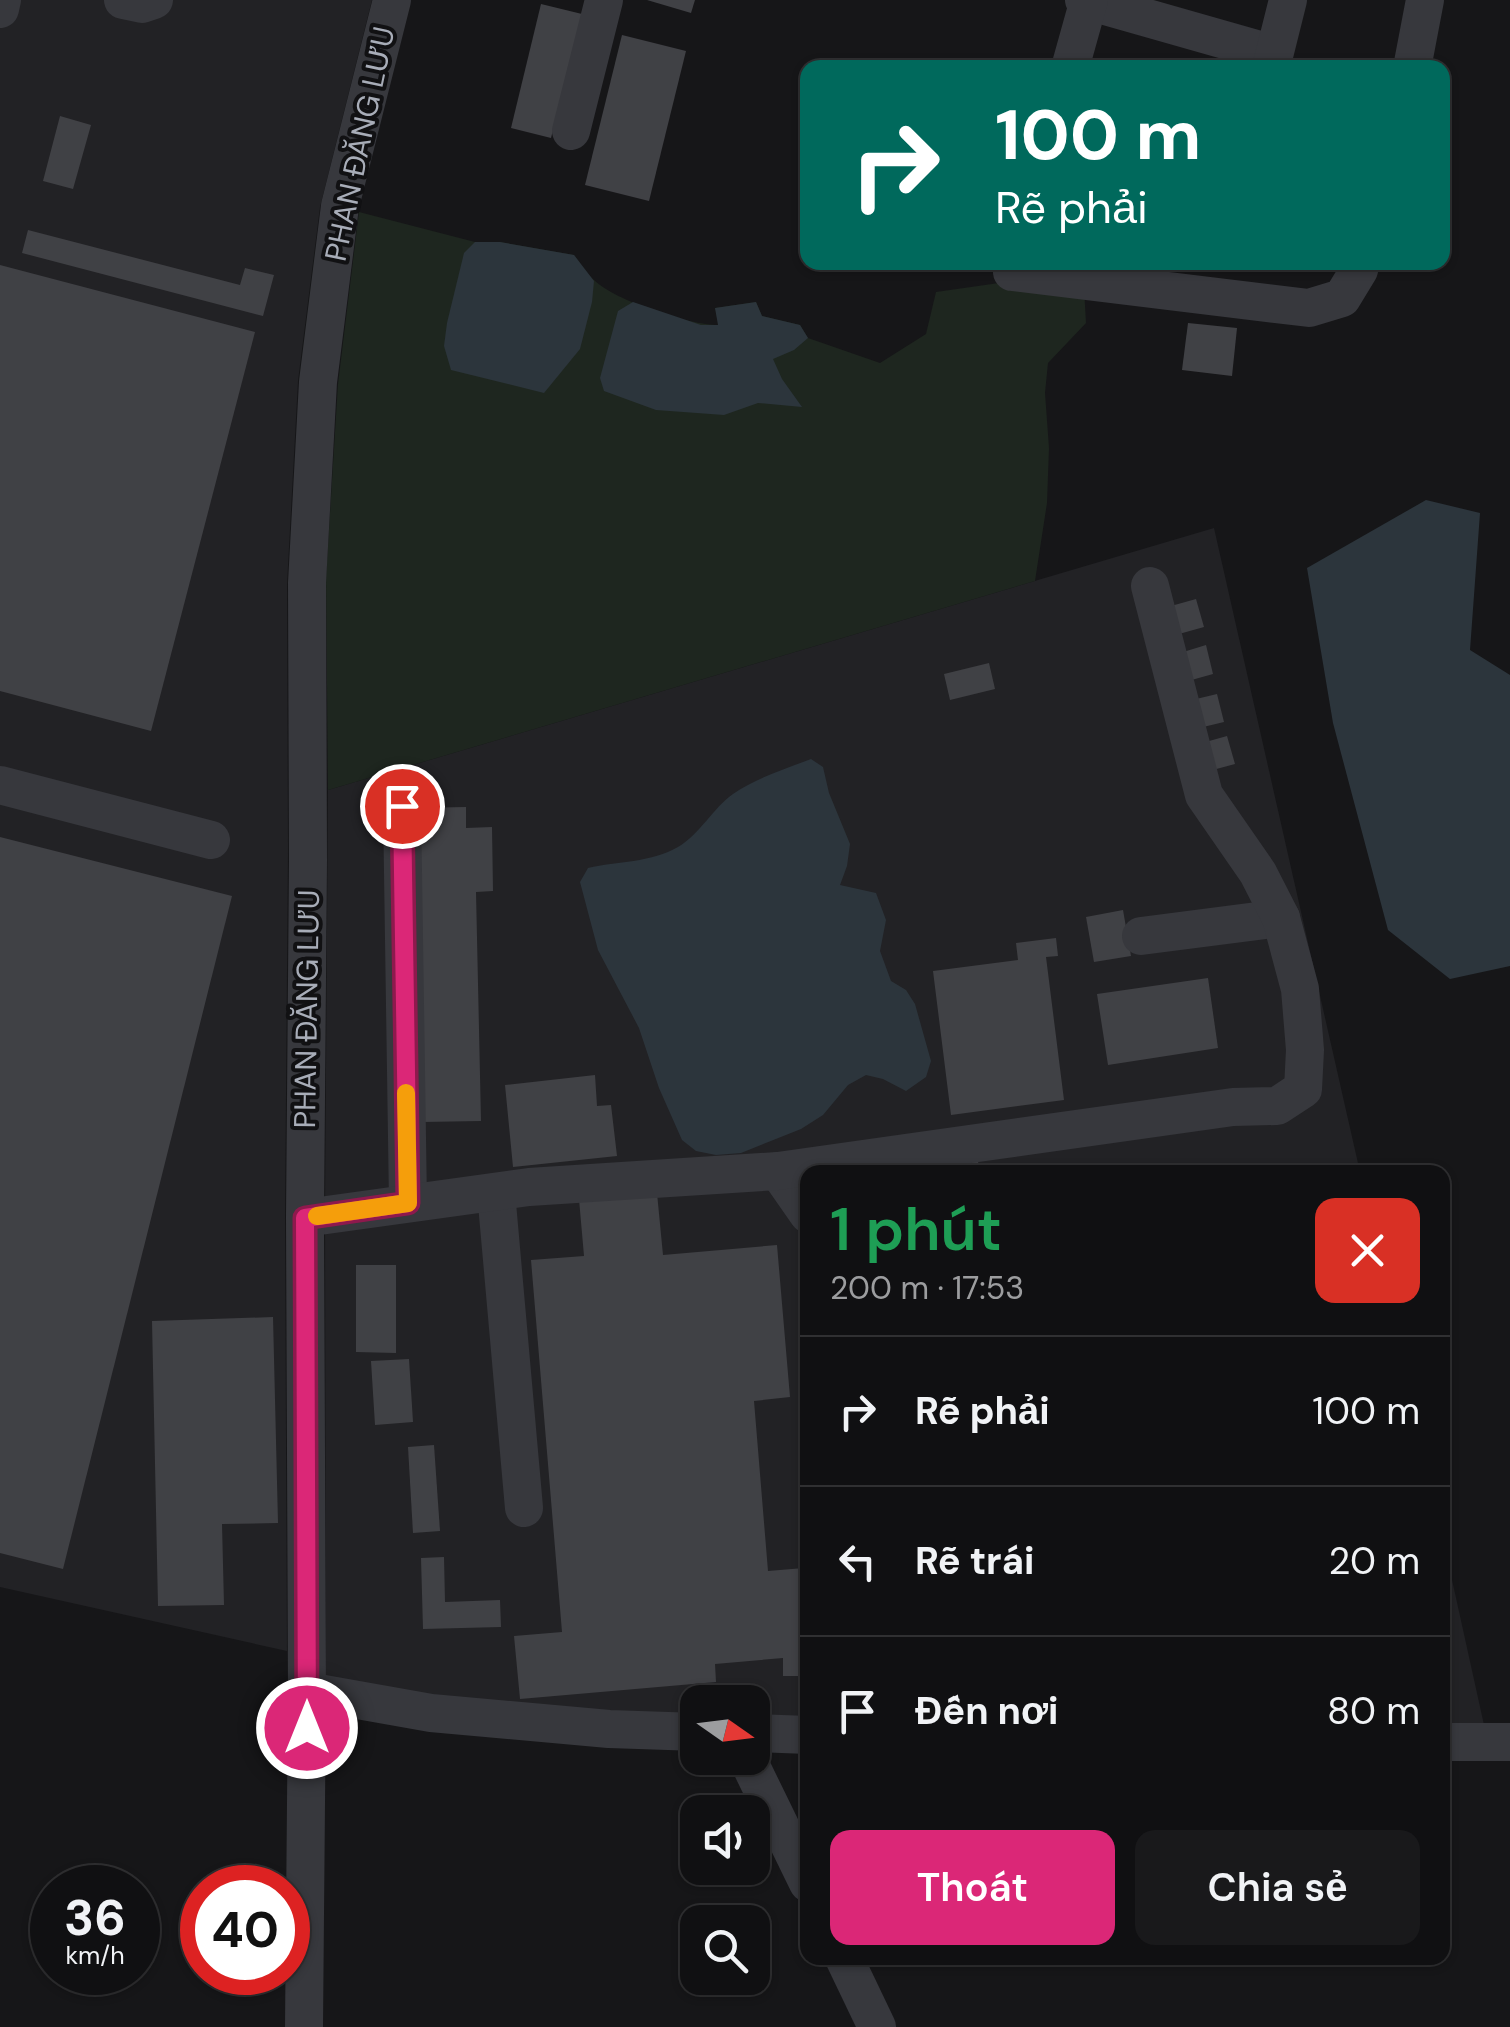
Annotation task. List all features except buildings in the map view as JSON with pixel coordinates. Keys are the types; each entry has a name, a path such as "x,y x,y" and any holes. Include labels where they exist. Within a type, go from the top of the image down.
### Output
{"street":[{"path":"0,9 2,0"},
{"path":"124,0 142,4 154,0"},
{"name":"PHAN ĐĂNG LƯU","path":"304,2027 307,584 318,382 340,206 392,0"},
{"path":"571,131 604,0"},
{"path":"1072,60 1087,0 1270,60"},
{"path":"1273,60 1288,0"},
{"path":"1414,60 1426,0"},
{"path":"1013,270 1309,308 1342,298 1357,270"},
{"path":"821,1165 1233,1107 1277,1106 1303,1089 1305,1050 1300,988 1281,918 1258,873 1204,796 1150,586"},
{"path":"0,785 211,840"},
{"path":"402,806 408,1203"},
{"path":"1141,936 1281,918"},
{"path":"305,1218 528,1187 800,1168"},
{"path":"778,1171 800,1203"},
{"path":"496,1192 524,1508"},
{"path":"307,1691 432,1713 680,1731"},
{"path":"770,1734 800,1735"},
{"path":"1450,1742 1510,1742"},
{"path":"755,1775 800,1867"},
{"path":"847,1965 877,2027"}],"shaded area":[{"path":"0,0 372,0 320,207 298,381 287,585 287,1651 0,1587"},
{"path":"359,212 475,242 500,242 574,255 604,288 689,321 719,325 715,308 756,302 762,316 800,325 808,338 880,363 926,334 936,292 1013,281 1084,288 1086,323 1048,363 1047,503 1035,581 328,790 326,578 338,384"},
{"path":"475,242 500,242 574,255 594,281 580,349 544,393 451,370 444,346 447,323 464,253"},
{"path":"633,302 701,325 718,325 715,308 756,302 762,316 800,325 808,338 794,350 773,359 802,407 758,403 724,415 656,410 604,391 600,378 618,311"},
{"path":"1426,500 1480,513 1470,650 1510,675 1510,966 1450,979 1388,930 1333,723 1307,568"},
{"path":"1214,528 1358,1165 800,1165 800,1728 770,1727 770,1685 680,1685 680,1722 326,1687 328,790"},
{"path":"811,759 823,767 850,844 840,885 876,893 886,920 880,951 891,981 906,990 915,1004 931,1061 926,1077 906,1091 866,1075 848,1085 823,1115 801,1129 741,1153 716,1155 696,1151 682,1140 639,1028 598,950 580,882 588,868 645,859 678,847 733,794"},
{"path":"1450,1571 1486,1734 1450,1734"}],"slow traffic":[{"path":"317,1216 408,1203 406,1093"}],"route":[{"path":"307,1728 305,1218 408,1203 402,806"}]}
